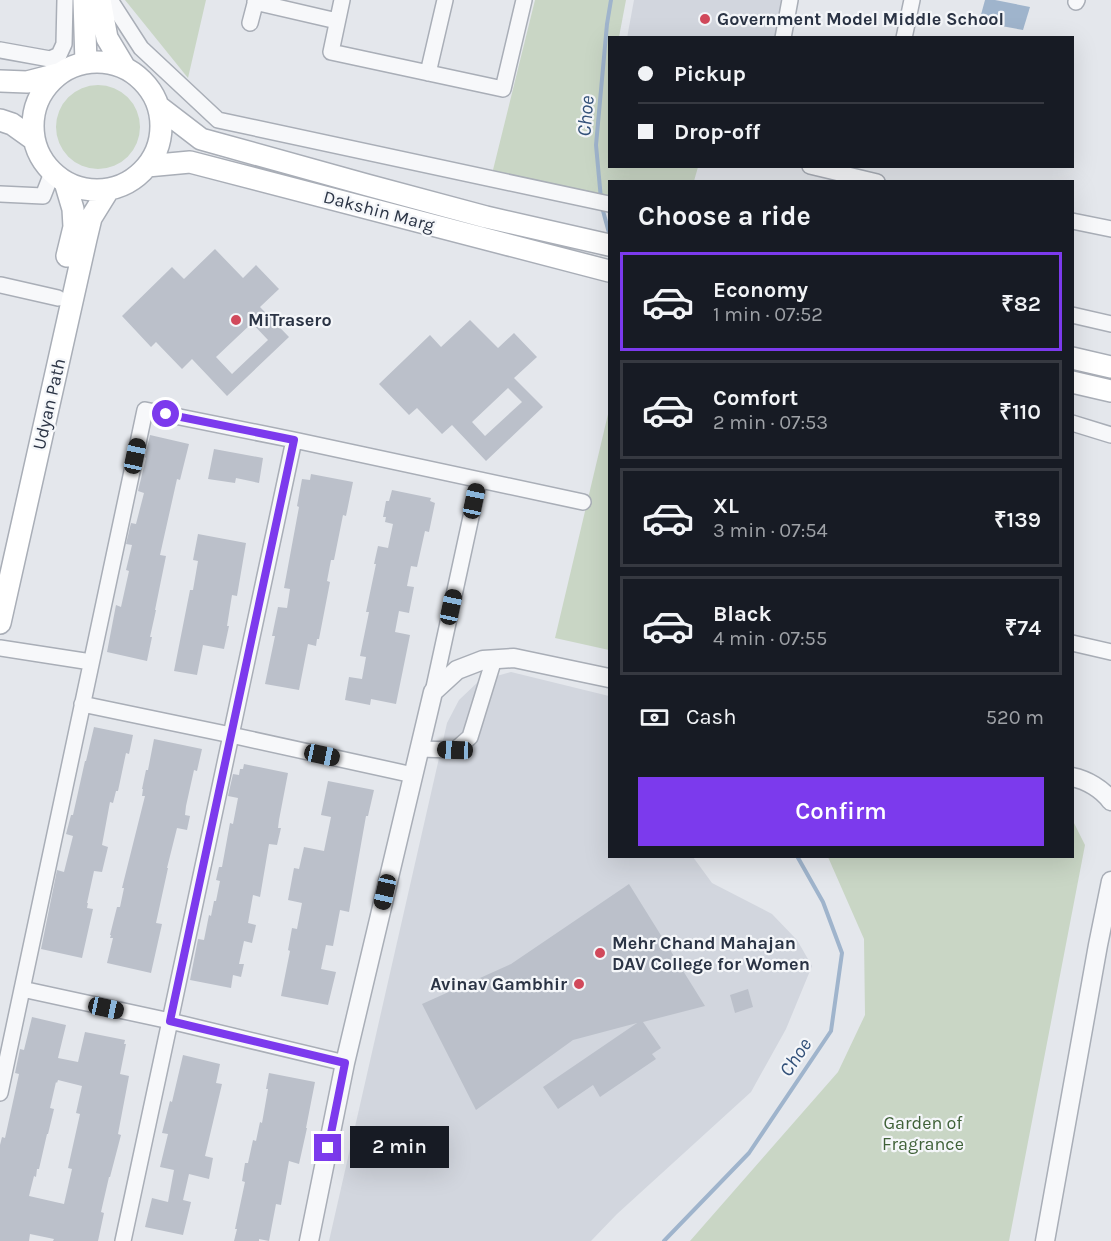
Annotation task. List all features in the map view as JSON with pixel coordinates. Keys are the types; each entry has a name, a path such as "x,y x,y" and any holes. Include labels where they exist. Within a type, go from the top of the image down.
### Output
{"main road":[{"path":"84,0 86,63"},
{"path":"100,0 107,38 125,68"},
{"path":"0,81 27,82 60,73 76,65 96,62 118,65 131,72 145,83 153,94 161,119 158,147 147,166 136,177 127,183 99,191 71,185 58,177 36,149 32,124 36,105 43,91 60,73"},
{"name":"Dakshin Marg","path":"158,106 201,139 486,217 608,244"},
{"path":"0,120 12,124 33,139"},
{"name":"Dakshin Marg","path":"147,166 190,162 608,271"},
{"name":"Udyan Path","path":"0,558 74,227 73,209 58,177"},
{"name":"Udyan Path","path":"0,623 91,219 109,189"},
{"path":"1074,358 1111,367"},
{"path":"1074,382 1111,391"}],"street":[{"path":"0,50 50,59 59,55 64,44 65,0"},
{"path":"111,0 141,48 218,120 608,204"},
{"path":"342,0 331,52 503,89 524,0"},
{"path":"428,73 445,0"},
{"path":"783,36 790,0"},
{"path":"903,36 912,0"},
{"path":"250,23 255,1 338,21"},
{"path":"821,168 873,177"},
{"path":"0,194 43,196 58,177"},
{"path":"1074,221 1111,229"},
{"path":"1,285 58,298"},
{"path":"1074,315 1111,324"},
{"path":"0,1093 145,410 583,501"},
{"path":"1074,424 1111,435"},
{"path":"123,1241 294,440"},
{"path":"309,1241 345,1063 433,692 479,480"},
{"path":"1074,643 1111,651"},
{"path":"0,648 91,662"},
{"path":"433,692 457,670 483,660 494,659 514,658 608,678"},
{"path":"419,749 455,750 470,737 494,659"},
{"path":"82,704 413,775"},
{"path":"1074,777 1082,779 1106,794 1111,801"},
{"path":"1045,1241 1104,947 1111,881"},
{"path":"22,989 170,1021 345,1063"}],"shaded area":[{"name":"Government Model Middle School","path":"634,0 783,0 775,36 627,36"},
{"name":"Mehr Chand Mahajan DAV College for Women","path":"511,672 608,696 608,858 694,858 712,883 772,914 797,940 812,966 786,1029 751,1092 617,1214 591,1241 329,1241 447,723 459,700 479,681"}],"green space":[{"path":"125,0 206,0 188,78"},
{"path":"535,0 626,0 619,36 608,36 608,168 698,168 694,180 608,180 608,202 492,174"},
{"path":"90,85 106,85 122,92 133,103 140,119 137,143 128,157 106,169 90,169 74,162 63,151 56,135 56,119 63,103 74,92"},
{"path":"608,414 608,650 555,638"},
{"name":"Garden of Fragrance","path":"1074,823 1085,845 1009,1241 690,1241 838,1072 865,1015 864,939 828,858 1074,858"}],"water":[{"path":"985,0 1030,7 1023,30 979,22"}],"building":[{"name":"MiTrasero","path":"215,249 243,278 256,265 279,289 260,307 289,337 227,396 192,359 182,369 156,342 151,347 122,316 172,267 184,279","holes":["252,323 268,340 232,374 216,357"]},
{"path":"470,320 498,348 514,333 537,357 514,378 543,407 486,461 452,425 442,434 417,408 409,415 379,384 430,335 441,347","holes":["508,388 522,402 485,436 472,422"]},
{"path":"150,435 189,444 180,480 177,479 160,555 166,556 147,661 107,652 116,605 121,607 129,571 126,570 132,545 126,544 131,523 136,524 144,493 138,491"},
{"path":"214,449 263,458 259,483 236,478 235,483 208,479"},
{"path":"311,474 353,482 346,516 343,515 334,560 331,560 327,581 330,582 319,639 317,639 316,646 308,644 299,690 265,684 275,636 272,636 278,607 287,608 290,589 284,588 302,479 310,480"},
{"path":"392,490 431,498 430,501 435,503 429,532 425,531 417,567 411,566 407,586 414,587 409,613 399,611 395,632 410,635 396,704 371,699 370,705 345,700 349,677 362,679 366,657 360,656 369,612 366,612 378,546 388,548 393,524 385,522 386,517 383,517 386,501 389,501"},
{"path":"198,534 246,543 237,596 232,595 224,649 203,645 197,675 174,671 190,590 193,590 198,561 193,560"},
{"path":"94,727 133,735 129,754 126,753 118,791 116,791 113,803 110,802 102,845 108,847 102,872 94,871 87,903 87,908 93,909 82,958 41,949 57,870 64,872 73,836 66,834 71,815 73,815"},
{"path":"154,739 202,749 197,771 194,770 186,806 185,815 190,816 187,830 177,828 167,868 156,923 162,924 151,973 107,963 113,938 110,938 110,935 117,907 120,907 124,888 122,888 145,796 142,796 142,789"},
{"path":"244,764 288,773 277,845 269,844 260,897 253,895 248,923 256,925 252,943 244,941 239,964 244,964 241,977 233,975 231,988 190,980 198,939 204,940 209,915 211,916 214,901 216,901 220,881 216,880 219,867 222,867 230,823 233,824 238,798 228,796 233,774 239,775"},
{"path":"328,781 374,790 368,816 366,816 349,912 340,910 333,946 326,945 321,969 336,972 328,1005 281,996 292,928 297,929 302,903 288,900 294,868 299,869 304,847 324,851 331,817 321,815"},
{"name":"Avinav Gambhir","path":"629,884 705,1006 643,1022 661,1048 652,1054 656,1059 600,1097 593,1085 558,1109 543,1087 637,1023 573,1040 476,1110 422,1004 511,964"},
{"path":"748,989 753,1007 735,1013 730,995"},
{"path":"32,1017 66,1025 58,1058 78,1062 85,1032 125,1040 120,1074 129,1076 118,1134 121,1135 101,1212 104,1213 98,1241 53,1241 54,1239 30,1234 29,1241 0,1241 0,1145 2,1137 5,1138 19,1074 15,1073 20,1049 24,1050","holes":["58,1080 82,1086 76,1113 80,1114 68,1168 72,1169 64,1204 29,1196 34,1176 36,1177 37,1169 39,1169 54,1109 50,1108 56,1082"]},
{"path":"183,1055 220,1064 216,1083 222,1084 205,1156 213,1158 209,1179 189,1174 183,1200 191,1202 183,1235 145,1227 152,1198 168,1202 174,1170 160,1167 168,1134 162,1133"},
{"path":"269,1073 315,1082 307,1128 299,1164 289,1161 281,1205 276,1204 269,1241 259,1239 259,1241 234,1241 245,1182 242,1181 245,1163 248,1163 253,1140 256,1141 260,1122 262,1123"}],"waterway":[{"name":"Choe","path":"601,199 596,145 611,0"},
{"name":"Choe","path":"602,207 608,229"},
{"name":"Choe","path":"664,1241 749,1153 831,1031 842,953 823,902 798,858"}],"place":[{"name":"Government Model Middle School","path":"705,19"},
{"name":"MiTrasero","path":"236,320"},
{"name":"Mehr Chand Mahajan DAV College for Women","path":"600,953"},
{"name":"Avinav Gambhir","path":"579,984"}],"route":[{"path":"166,414 294,440 170,1021 345,1063 328,1148"}]}
